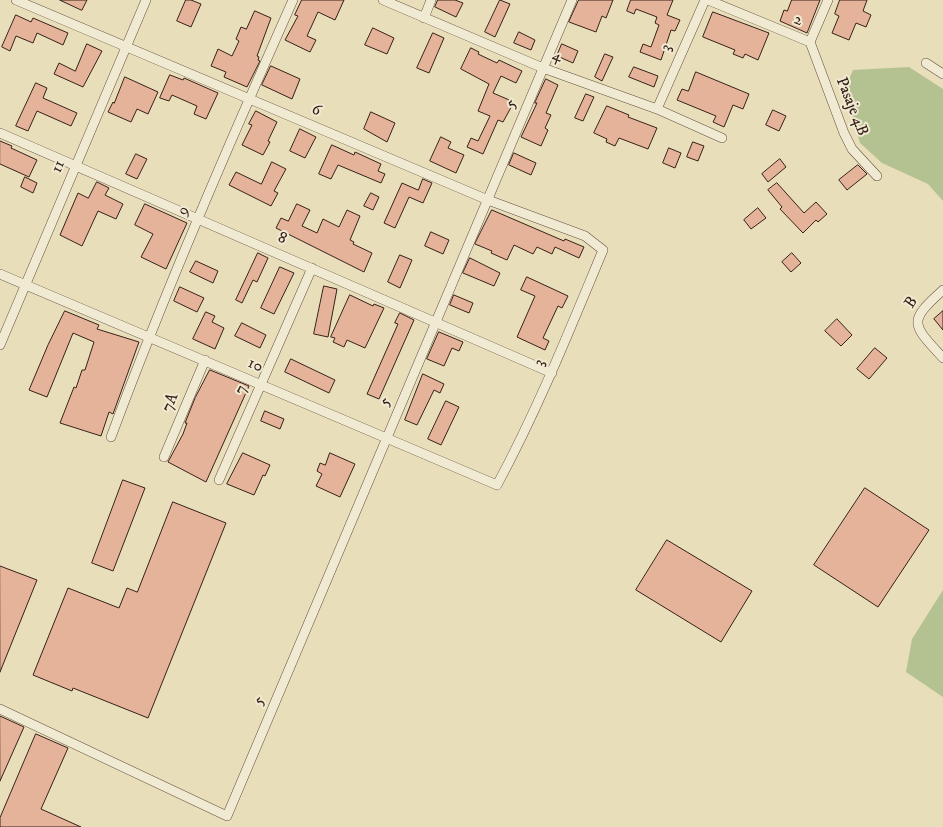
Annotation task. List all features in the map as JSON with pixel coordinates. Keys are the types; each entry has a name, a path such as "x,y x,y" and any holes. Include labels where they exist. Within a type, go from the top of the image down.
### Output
{"street":[{"name":"6","path":"16,0 488,200 585,236 603,250"},
{"name":"11","path":"0,345 146,0"},
{"name":"9","path":"111,437 148,337 197,219 293,0"},
{"name":"4","path":"383,0 544,68 657,109 722,138"},
{"path":"424,18 431,0"},
{"name":"5","path":"0,709 227,816 572,0"},
{"name":"2","path":"706,0 810,42"},
{"name":"3","path":"657,109 706,0"},
{"path":"810,42 828,0"},
{"name":"Pasaje 4B","path":"810,42 844,133 852,149 876,176"},
{"path":"926,63 943,74"},
{"name":"8","path":"0,133 552,373"},
{"name":"3","path":"497,485 516,450 552,373 603,250"},
{"name":"7","path":"219,480 312,268"},
{"name":"10","path":"0,274 497,485"},
{"name":"B","path":"943,290 924,307 918,319 918,326 922,336 943,358"},
{"name":"7A","path":"164,457 205,360"}],"green space":[{"path":"909,67 943,89 943,201 928,184 882,163 860,143 844,91 853,70"},
{"path":"943,590 943,697 906,672 912,639"}],"building":[{"path":"60,0 87,0 82,10"},
{"path":"186,0 191,0 201,4 191,27 177,21"},
{"path":"302,0 344,0 335,20 318,12 307,36 316,40 310,52 285,40 298,16 295,15"},
{"path":"438,0 455,0 463,3 456,17 435,7"},
{"path":"500,0 510,4 495,37 485,32"},
{"path":"579,0 613,0 606,18 602,16 596,32 569,22"},
{"path":"631,0 673,0 667,15 680,20 675,31 671,30 661,60 640,52 643,44 651,47 659,25 655,23 657,17 636,9 634,14 627,11"},
{"path":"792,0 820,0 807,33 780,21 784,10 787,11"},
{"path":"840,0 867,0 863,11 871,15 866,27 856,23 849,40 832,33 839,16 835,14"},
{"path":"255,11 271,18 257,56 259,57 258,60 260,61 247,87 224,77 226,72 211,66 218,49 232,56 239,41 236,39 241,27 246,29"},
{"path":"713,12 769,33 758,60 745,54 743,58 733,54 735,50 703,37"},
{"path":"16,15 31,22 33,18 68,33 63,45 37,33 33,43 16,36 10,51 2,47"},
{"path":"373,28 394,38 387,54 365,45"},
{"path":"519,32 535,40 531,50 514,43"},
{"path":"433,33 444,38 429,73 417,68"},
{"path":"87,44 102,51 83,87 54,74 59,63 75,71"},
{"path":"562,44 578,51 573,63 557,56"},
{"path":"471,48 479,52 478,54 497,63 499,60 522,71 516,83 501,76 493,93 514,102 503,122 498,120 483,154 467,147 471,138 478,141 490,116 478,111 489,84 461,69"},
{"path":"605,54 613,57 602,81 595,77"},
{"path":"271,66 300,79 292,99 262,85"},
{"path":"634,67 658,76 654,87 629,77"},
{"path":"696,72 749,94 743,109 733,105 724,127 713,122 716,116 677,100 682,89 688,91"},
{"path":"170,75 183,80 184,78 218,93 206,119 194,114 197,106 172,95 169,101 160,98"},
{"path":"125,77 158,92 148,114 137,109 131,122 108,112 113,102 114,103"},
{"path":"546,79 558,85 546,113 551,115 545,128 548,130 541,146 521,137 537,103 535,103"},
{"path":"36,83 47,88 43,98 77,113 71,126 37,111 28,131 16,126"},
{"path":"586,94 594,97 583,121 575,118"},
{"path":"607,106 629,115 628,117 657,128 648,149 619,138 615,146 606,142 607,139 594,133"},
{"path":"773,110 786,116 779,131 766,125"},
{"path":"256,111 277,122 268,141 270,142 263,155 242,145 252,125 249,124"},
{"path":"371,112 395,123 387,142 364,129"},
{"path":"300,129 316,137 305,158 290,151"},
{"path":"441,137 451,142 448,148 464,155 456,173 430,161"},
{"path":"0,141 12,146 11,148 37,160 29,177 0,164"},
{"path":"693,142 704,146 698,161 687,157"},
{"path":"332,145 354,155 355,152 381,164 378,171 385,174 381,183 338,165 331,179 319,174"},
{"path":"669,148 681,153 675,168 663,163"},
{"path":"514,153 536,163 531,175 509,165"},
{"path":"136,154 147,159 137,179 126,174"},
{"path":"780,159 786,167 768,182 762,174"},
{"path":"272,162 286,169 274,191 278,193 271,206 229,185 236,172 261,184"},
{"path":"858,165 867,174 847,190 839,180"},
{"path":"25,177 37,183 33,193 21,187"},
{"path":"423,179 432,183 423,203 409,197 395,228 384,223 402,183 418,190"},
{"path":"97,182 109,188 105,195 123,204 116,219 98,211 82,246 60,235 78,193 88,198"},
{"path":"777,183 804,213 816,202 827,214 818,222 816,220 803,233 780,209 782,207 768,190"},
{"path":"371,193 379,197 373,210 364,206"},
{"path":"145,204 187,223 166,269 141,257 153,234 135,225"},
{"path":"297,204 310,210 302,226 317,233 323,219 339,227 347,210 360,216 350,240 354,242 353,244 372,253 364,272 276,228 281,218 288,221"},
{"path":"758,208 766,218 751,229 744,220"},
{"path":"492,210 564,241 565,239 584,247 579,258 555,247 552,254 537,247 533,254 514,245 507,260 491,253 492,251 475,244"},
{"path":"431,232 449,240 443,254 425,246"},
{"path":"258,253 268,258 257,282 253,280 242,303 236,300"},
{"path":"792,253 801,263 791,272 782,262"},
{"path":"400,255 412,260 400,288 388,282"},
{"path":"470,258 500,273 494,286 463,273"},
{"path":"196,261 218,271 213,283 190,272"},
{"path":"280,267 294,273 274,314 261,308"},
{"path":"527,277 568,296 562,308 558,306 543,338 549,341 545,350 517,337 535,296 521,290"},
{"path":"324,286 337,289 328,337 314,334"},
{"path":"180,287 204,298 197,312 174,301"},
{"path":"350,295 373,306 374,304 384,308 365,348 347,340 344,347 333,342 335,338 331,337"},
{"path":"454,295 473,303 469,313 450,305"},
{"path":"65,311 99,325 97,329 139,342 113,414 109,412 101,436 60,423 74,387 76,388 82,370 85,370 94,342 73,333 47,397 29,390 48,345"},
{"path":"943,311 943,330 934,319"},
{"path":"206,312 215,316 212,322 224,328 215,349 193,339"},
{"path":"400,313 414,320 379,399 367,394 398,324 395,323"},
{"path":"837,319 852,335 841,346 825,331"},
{"path":"242,323 266,335 260,348 235,336"},
{"path":"439,332 463,342 459,351 452,348 444,366 427,359"},
{"path":"875,348 887,358 869,379 857,369"},
{"path":"291,359 335,380 329,393 285,372"},
{"path":"210,370 249,386 206,482 168,462 183,434 187,423 185,423 195,398"},
{"path":"423,374 444,384 440,393 434,390 417,425 405,420"},
{"path":"446,401 459,407 441,445 428,439"},
{"path":"265,411 284,419 280,429 261,421"},
{"path":"243,453 270,465 265,476 263,475 254,495 227,484"},
{"path":"330,453 355,464 340,497 316,486 322,474 317,471 320,463 325,465"},
{"path":"123,480 145,488 113,571 92,563"},
{"path":"865,488 929,530 878,607 814,565"},
{"path":"173,502 226,523 148,718 73,688 72,691 33,675 68,588 119,608 127,588 137,592"},
{"path":"667,540 752,591 721,642 636,590"},
{"path":"0,566 37,580 0,672"},
{"path":"0,716 24,727 0,781"},
{"path":"36,734 68,748 41,809 81,827 0,827 0,818"}]}
